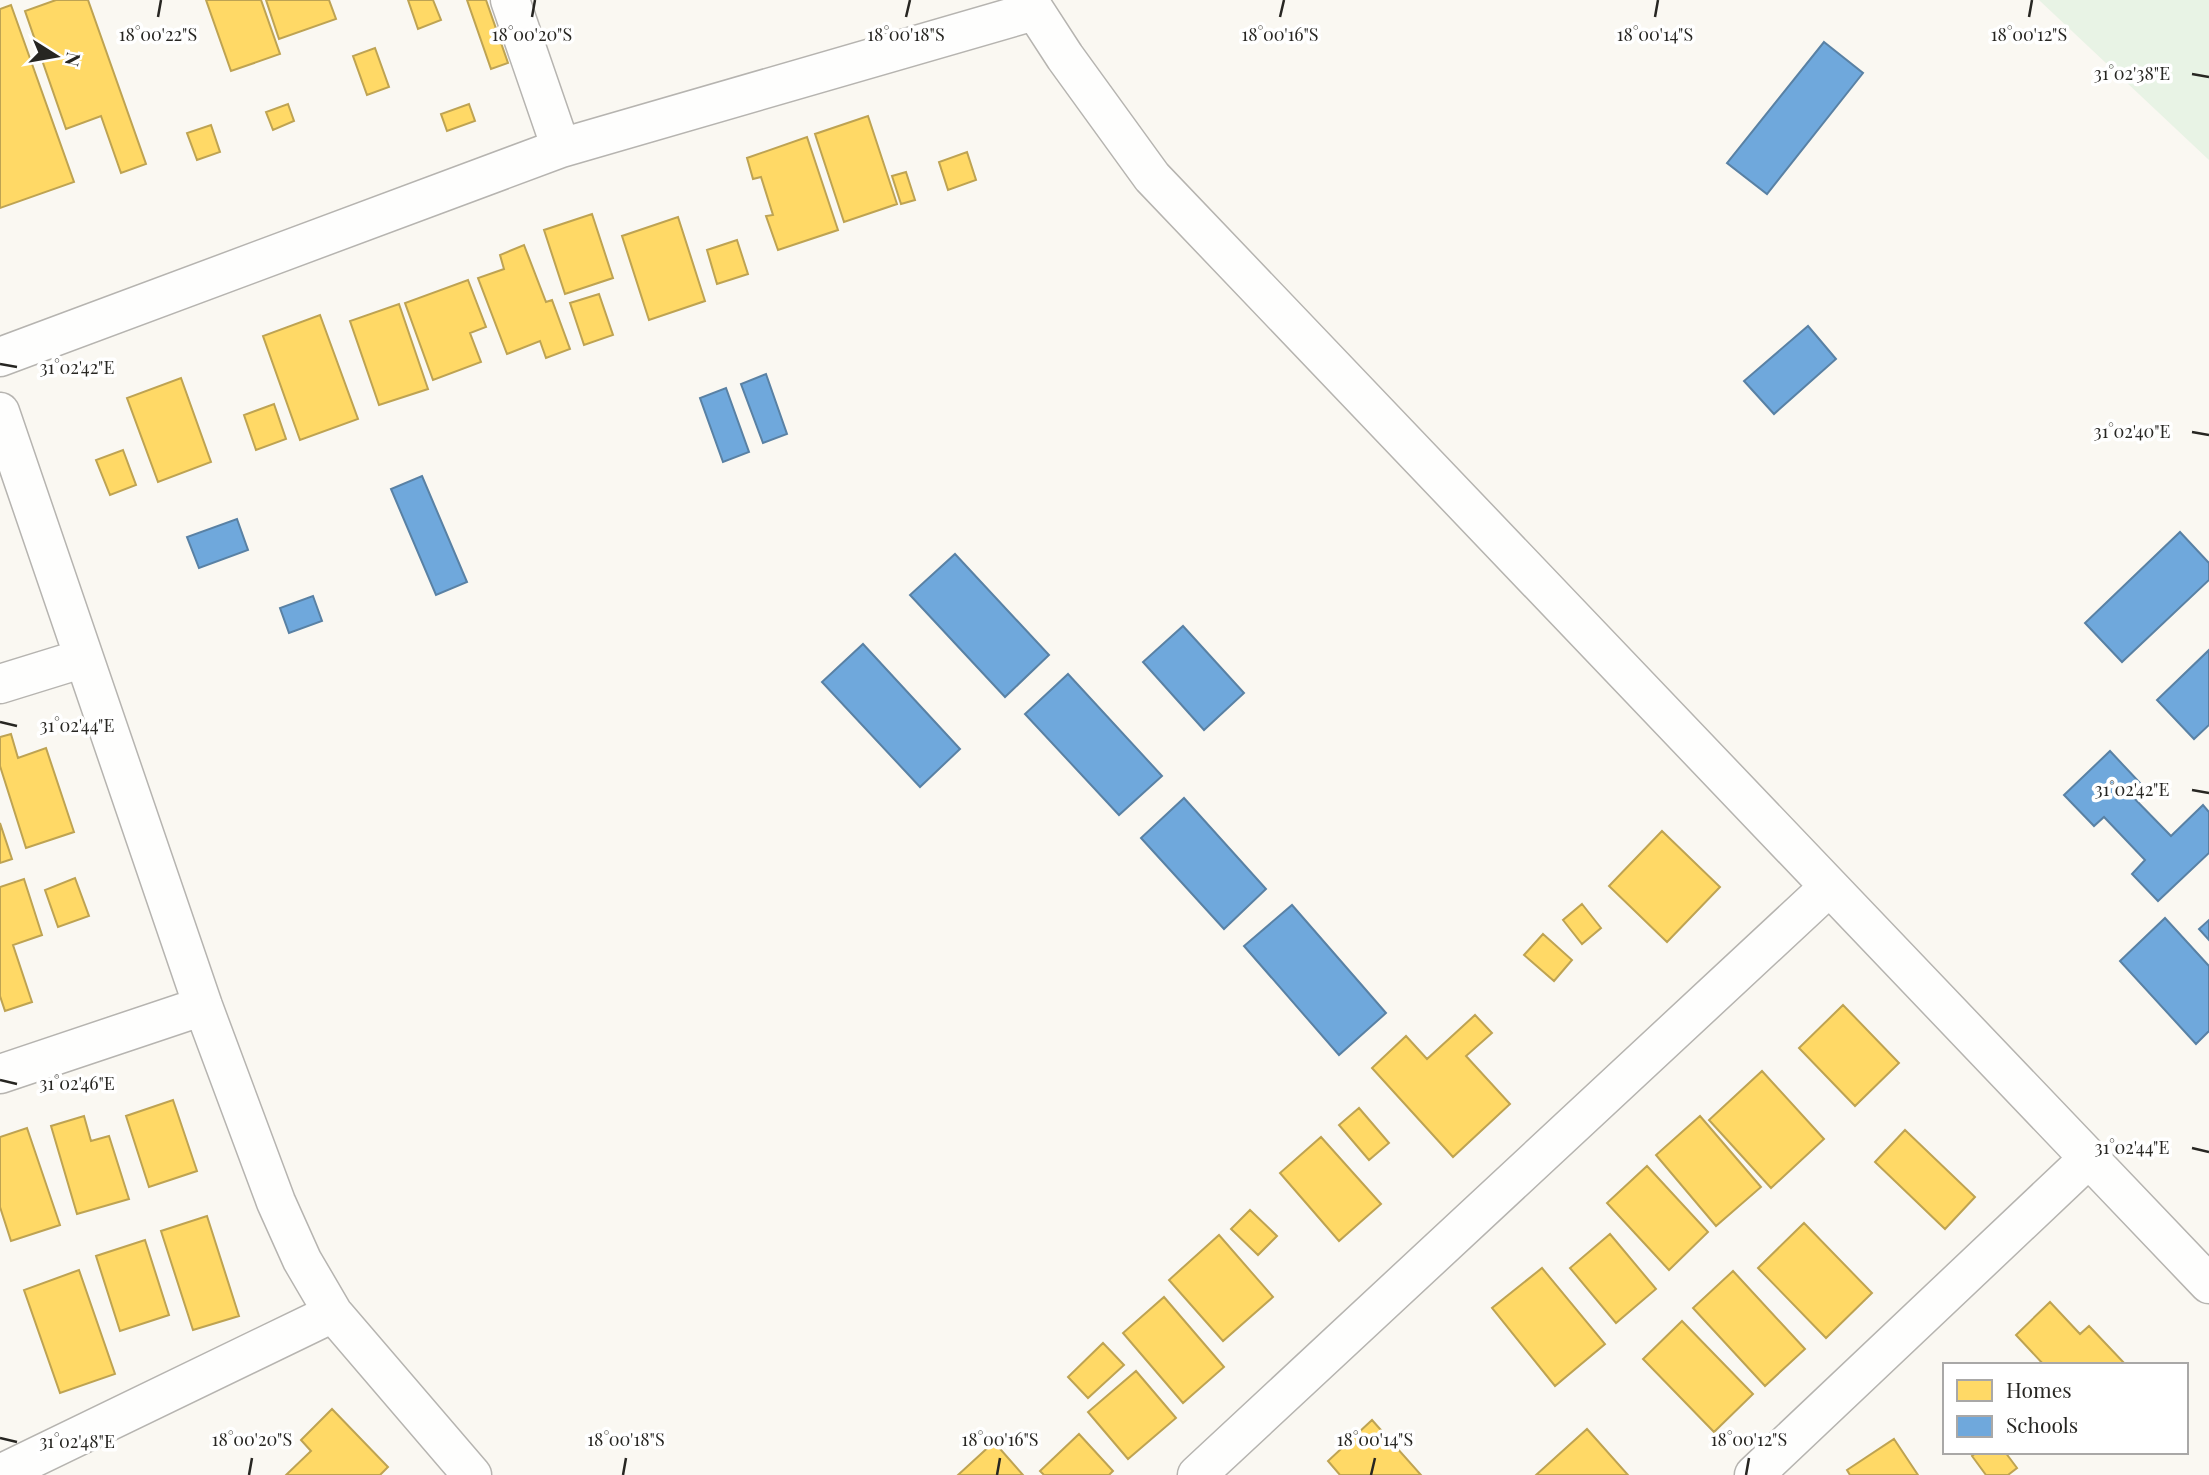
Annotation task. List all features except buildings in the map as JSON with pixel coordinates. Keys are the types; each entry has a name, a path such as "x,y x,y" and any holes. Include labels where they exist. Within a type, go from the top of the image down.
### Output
{"street":[{"path":"510,0 561,148"},
{"path":"0,356 561,148 1031,6 1152,177 2209,1284"},
{"path":"0,412 203,1006 276,1202 302,1259 333,1313 472,1475"},
{"path":"0,684 84,657"},
{"path":"1197,1475 1829,887"},
{"path":"0,1074 203,1006"},
{"path":"1754,1475 2088,1158"},
{"path":"0,1474 333,1313"}],"green space":[{"path":"2039,0 2209,0 2209,160"}]}
